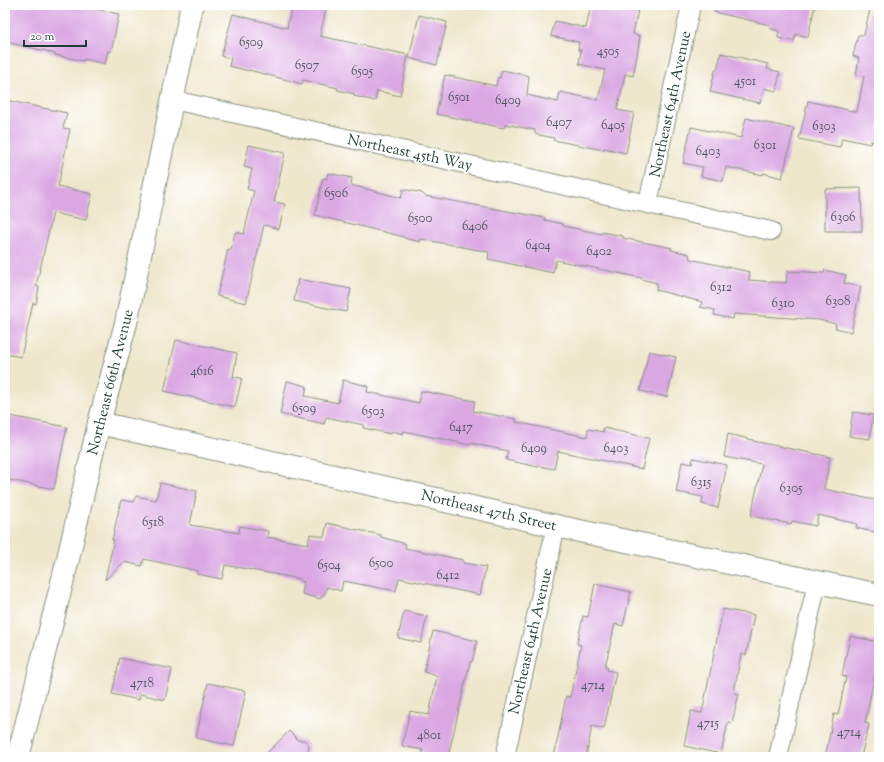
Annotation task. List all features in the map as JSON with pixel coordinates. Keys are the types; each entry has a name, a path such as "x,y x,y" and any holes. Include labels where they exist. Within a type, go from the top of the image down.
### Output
{"street":[{"name":"Northeast 66th Avenue","path":"18,757 68,559 99,423 126,323 192,5"},
{"name":"Northeast 64th Avenue","path":"648,203 691,5"},
{"name":"Northeast 45th Way","path":"173,100 771,231"},
{"name":"Northeast 47th Street","path":"99,423 556,526 879,595"},
{"name":"Northeast 64th Avenue","path":"504,757 556,526"},
{"path":"778,757 817,582"}],"building":[{"path":"5,5 76,5 119,14 111,52 108,51 105,64 84,59 84,61 55,55 46,51 5,42"},
{"path":"292,5 327,5 320,36 408,55 400,96 377,91 375,101 354,96 355,94 337,90 338,88 303,80 302,84 229,66 231,58 221,56 233,14 287,28"},
{"path":"591,5 639,5 633,34 640,36 633,76 625,74 617,110 634,113 626,153 553,140 554,138 535,134 535,130 505,124 504,128 436,114 445,75 496,86 498,77 500,78 502,70 529,76 527,95 558,102 560,92 598,100 605,70 579,64 581,50 578,50 579,42 551,36 555,21 586,28"},
{"path":"715,5 815,5 808,37 796,34 794,41 778,38 779,31 769,28 770,25 714,12"},
{"path":"871,5 879,5 879,143 871,141 870,144 842,138 840,147 799,139 808,101 857,112 864,76 856,75 859,58 853,56 858,35 864,35"},
{"path":"419,15 447,22 437,65 409,58"},
{"path":"721,53 768,64 767,69 780,72 776,91 764,88 760,103 710,92"},
{"path":"5,100 67,113 63,128 70,129 58,186 92,194 86,220 53,213 36,286 39,287 36,304 33,303 21,357 5,354"},
{"path":"746,118 794,129 782,178 763,173 763,175 726,167 723,181 701,176 703,167 683,163 691,127 741,138"},
{"path":"249,145 285,153 274,202 285,204 279,229 264,225 246,303 217,296 228,249 231,250 235,232 244,234 254,191 247,189 252,169 244,167"},
{"path":"328,173 352,178 351,185 401,198 403,189 422,193 425,196 545,218 545,220 563,224 563,226 602,234 602,232 623,236 623,238 672,248 671,250 689,254 690,259 750,272 749,280 786,283 787,271 824,273 825,270 846,275 844,283 861,287 851,332 835,328 836,324 819,320 734,314 733,319 714,315 715,310 700,307 702,302 656,290 657,283 641,279 642,278 556,260 553,273 488,259 489,252 421,239 420,242 315,215 323,178 326,179"},
{"path":"861,188 862,231 825,231 825,189"},
{"path":"298,279 351,289 346,312 294,301"},
{"path":"176,340 237,353 233,377 242,378 235,407 164,391"},
{"path":"649,351 676,357 667,397 640,391"},
{"path":"343,380 368,386 367,392 419,403 421,391 475,401 473,411 516,419 516,422 587,437 588,429 603,432 604,428 649,438 642,469 558,451 554,469 538,467 506,460 508,451 470,443 470,445 404,431 403,434 392,431 391,434 363,428 364,425 326,417 324,424 280,414 287,381 307,386 305,396 338,403"},
{"path":"853,412 873,415 870,439 849,436"},
{"path":"5,415 67,427 54,489 5,479"},
{"path":"728,434 753,441 830,457 824,489 879,501 879,533 856,528 857,524 818,515 816,526 792,521 791,524 751,516 762,464 724,457"},
{"path":"693,458 727,465 718,508 702,504 703,497 676,492 682,462 692,464"},
{"path":"160,483 197,491 190,525 239,533 240,526 268,531 267,537 308,544 310,534 324,537 327,523 381,535 381,537 406,544 405,548 463,560 463,563 486,567 480,595 399,578 396,591 343,581 341,591 327,587 325,593 320,599 302,594 304,582 300,581 300,579 225,565 222,579 197,574 198,571 144,559 142,566 124,562 105,580 121,500 134,502 136,496 156,500"},
{"path":"595,584 631,592 623,626 615,624 605,667 608,667 607,670 616,672 604,729 592,726 586,757 554,757 566,696 570,697 581,645 577,644 583,616 588,617"},
{"path":"723,609 754,615 746,655 741,654 734,693 739,694 732,723 728,722 721,754 684,746 691,711 702,713"},
{"path":"404,611 427,616 421,643 398,638"},
{"path":"433,631 477,641 472,662 470,662 448,757 421,757 423,750 402,746 410,711 429,715 437,676 424,672"},
{"path":"850,636 879,642 879,654 865,723 869,724 861,757 825,757 834,714 838,715 846,677 842,676"},
{"path":"120,658 172,669 165,700 140,694 139,700 112,694"},
{"path":"208,683 246,691 234,746 196,738"},
{"path":"289,731 298,740 304,740 309,745 307,757 263,757"}]}
